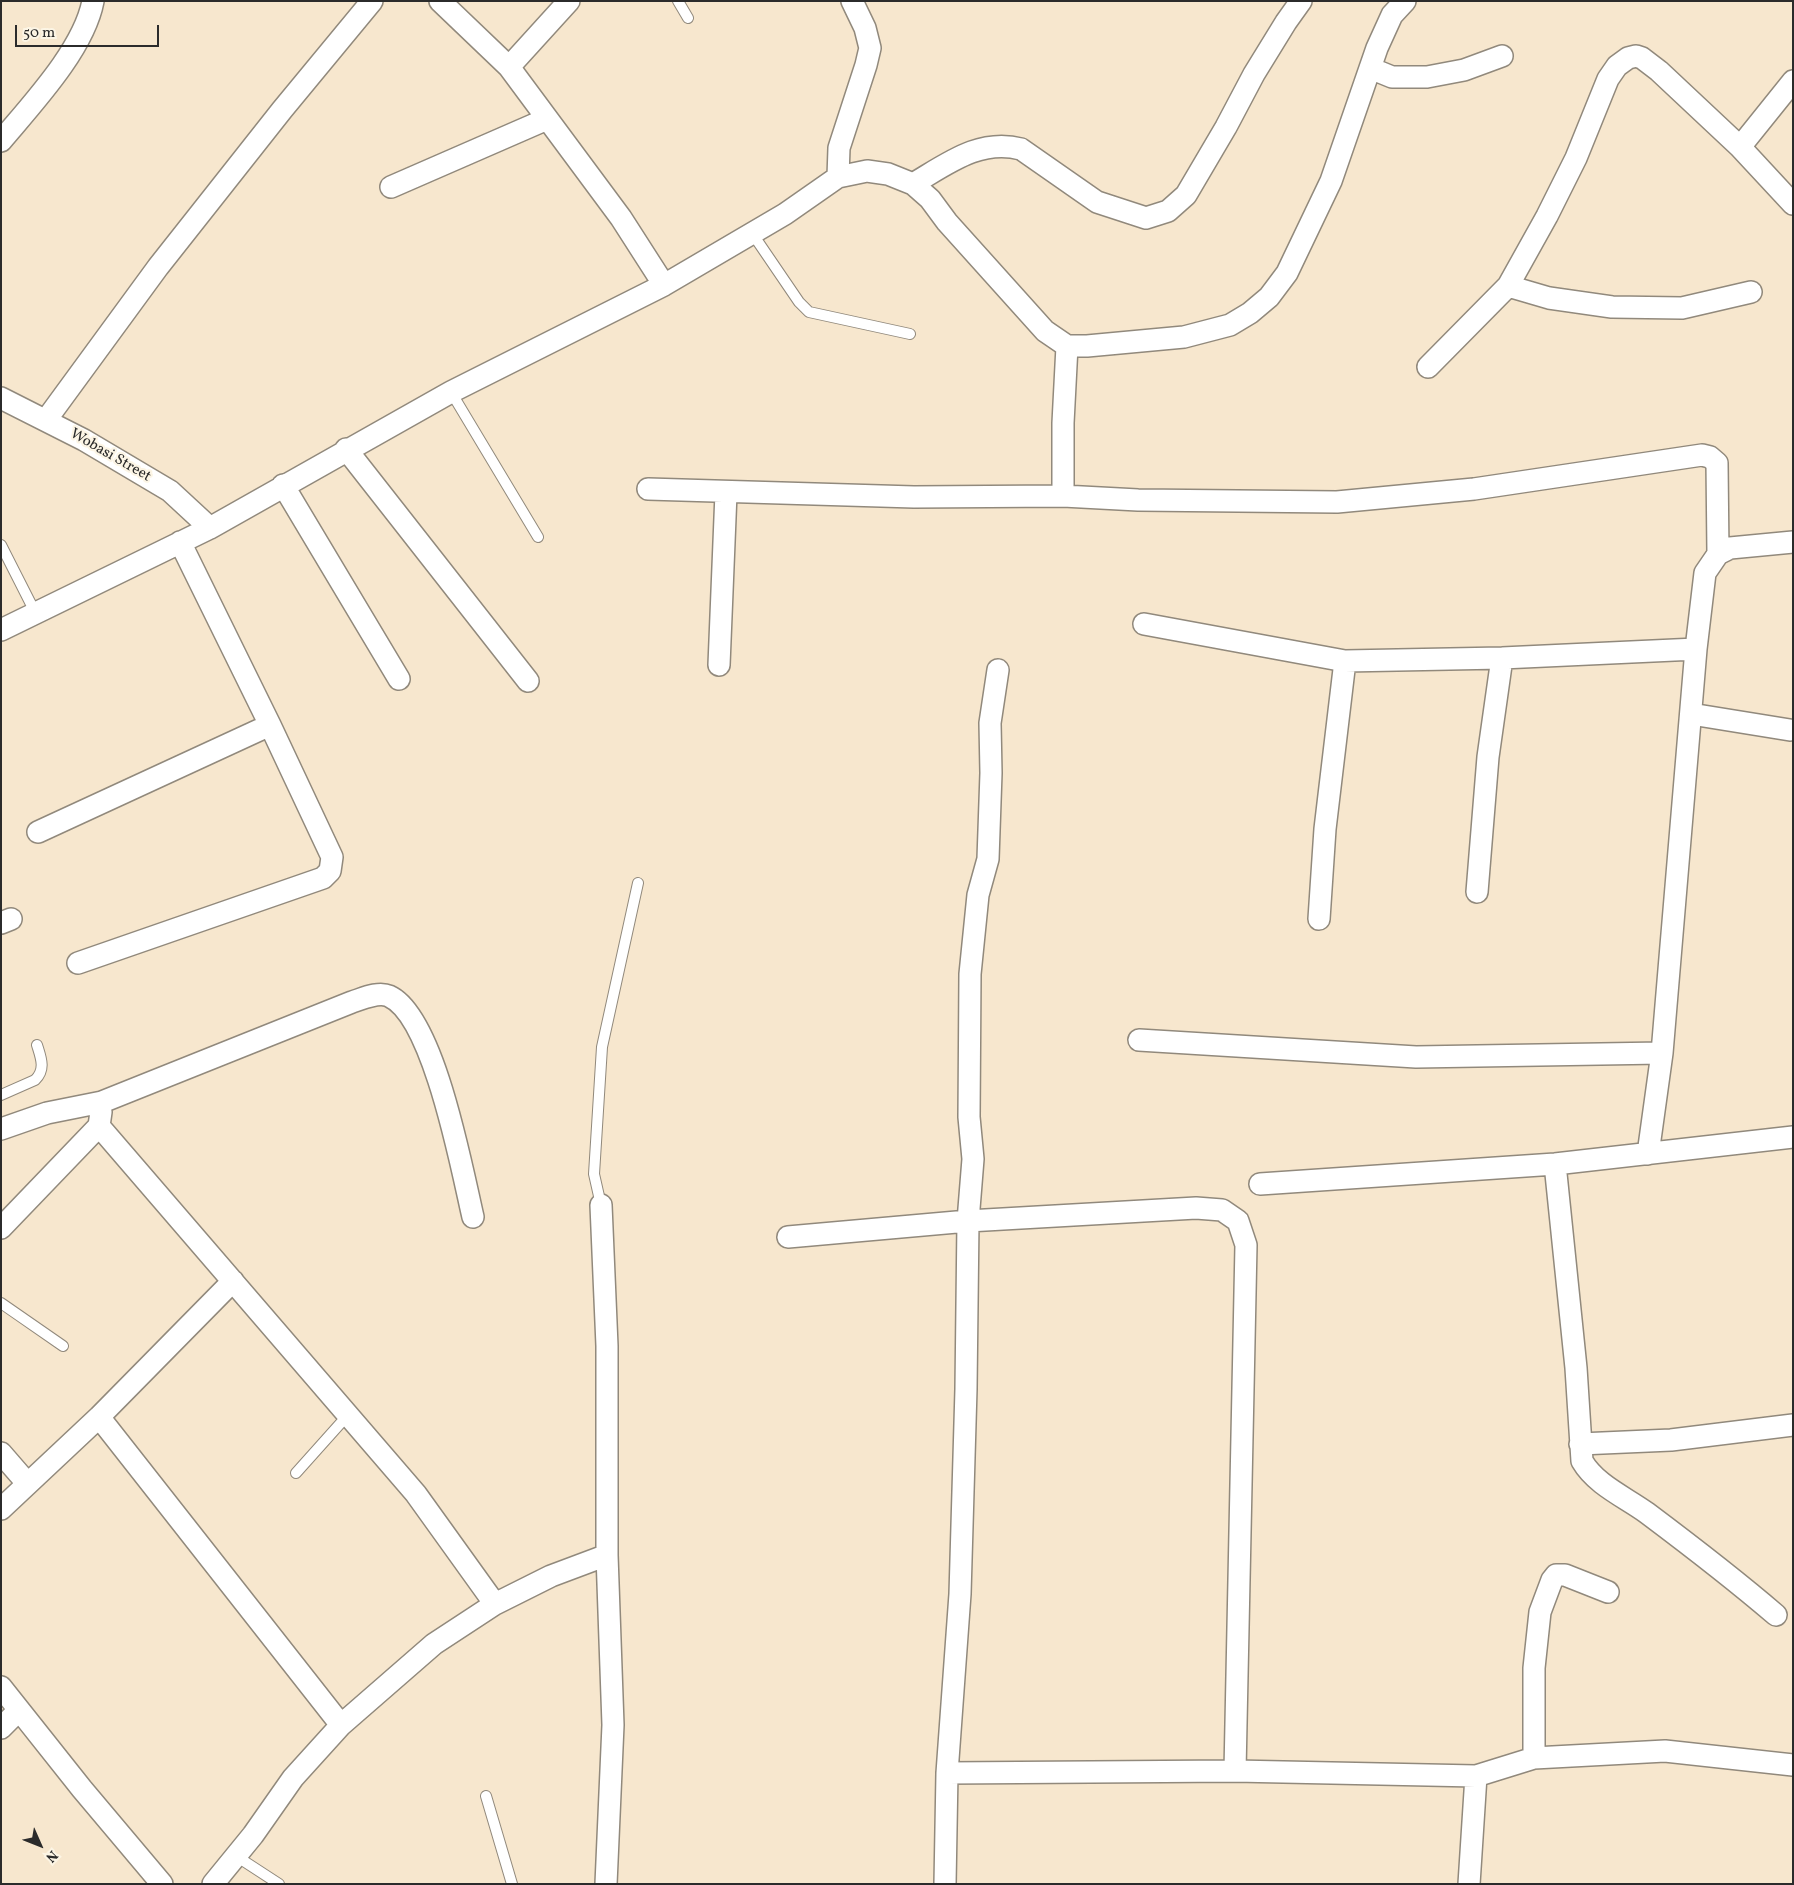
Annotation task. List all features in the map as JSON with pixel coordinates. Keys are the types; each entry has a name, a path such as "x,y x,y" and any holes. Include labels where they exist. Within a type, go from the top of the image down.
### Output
{"street":[{"path":"1,141 75,48 91,11 93,1"},
{"path":"46,420 158,267 282,110 372,1"},
{"path":"440,1 509,66 621,218 664,285"},
{"path":"509,66 569,1"},
{"path":"838,177 840,148 870,48 865,28 852,1"},
{"path":"913,184 960,155 983,148 1007,145 1021,148 1097,202 1146,218 1168,212 1186,196 1277,37 1301,1"},
{"path":"1,630 210,528 451,392 664,285 785,214 838,177 867,171 888,174 913,184 930,199 947,222 1045,331 1067,346 1087,346 1184,337 1230,325 1250,313 1269,297 1288,273 1331,181 1377,48 1392,15 1405,1"},
{"path":"1370,68 1392,77 1427,77 1464,70 1502,56"},
{"path":"1428,367 1508,286 1547,216 1576,158 1608,79 1617,66 1628,58 1636,56 1642,58 1740,147 1793,204"},
{"path":"1740,147 1793,81"},
{"path":"391,187 547,118"},
{"path":"1508,286 1549,298 1612,307 1682,308 1751,292"},
{"path":"1063,496 1067,346"},
{"name":"Wobasi Street","path":"1,398 84,440 170,491 210,528"},
{"path":"346,450 528,681"},
{"path":"648,489 914,498 1063,496 1138,500 1337,502 1474,489 1702,455 1710,457 1717,463 1718,554"},
{"path":"284,485 399,679"},
{"path":"719,664 726,493"},
{"path":"78,963 323,878 330,871 332,857 270,725 180,542"},
{"path":"1648,1154 1662,1053 1696,649 1705,573 1718,554 1730,548 1793,542"},
{"path":"1144,624 1345,661 1502,658 1696,649"},
{"path":"1477,892 1488,757 1502,658"},
{"path":"1319,918 1325,829 1345,661"},
{"path":"945,1884 947,1773 960,1594 966,1389 968,1221 973,1159 969,1117 970,974 978,895 988,859 991,773 990,723 998,670"},
{"path":"1691,714 1790,730"},
{"path":"38,832 270,725"},
{"path":"1,1129 47,1113 102,1102 352,1002 379,994 388,995 397,1001 417,1025 446,1097 474,1217"},
{"path":"1139,1040 1416,1057 1662,1053"},
{"path":"1,1228 99,1126 102,1102"},
{"path":"99,1126 416,1494 495,1604"},
{"path":"1260,1184 1555,1164 1793,1137"},
{"path":"1555,1164 1576,1368 1582,1461 1586,1469 1598,1480 1640,1508 1714,1563 1776,1615"},
{"path":"601,1205 607,1346 606,1555 613,1725 606,1884"},
{"path":"788,1237 968,1221 1196,1208 1222,1210 1238,1221 1246,1245 1235,1771"},
{"path":"1,1509 99,1417 233,1281"},
{"path":"99,1417 341,1725"},
{"path":"1580,1444 1671,1440 1793,1425"},
{"path":"1,1453 27,1483"},
{"path":"213,1884 253,1835 293,1778 341,1725 434,1644 495,1604 551,1576 606,1555"},
{"path":"1534,1758 1534,1668 1540,1612 1552,1580 1556,1576 1565,1575 1608,1592"},
{"path":"1,1687 88,1797 162,1884"},
{"path":"1,1728 19,1710"},
{"path":"947,1773 1235,1771 1476,1776 1534,1758 1665,1751 1793,1765"},
{"path":"1469,1884 1476,1776"}],"lane":[{"path":"678,1 688,18"},
{"path":"752,233 799,302 809,312 910,334"},
{"path":"451,392 538,537"},
{"path":"1,545 35,612"},
{"path":"601,1205 594,1174 602,1047 638,883"},
{"path":"1,1095 40,1076 43,1066 37,1045"},
{"path":"1,1303 63,1346"},
{"path":"296,1473 347,1416"},
{"path":"486,1796 512,1884"},
{"path":"236,1856 279,1884"}]}
